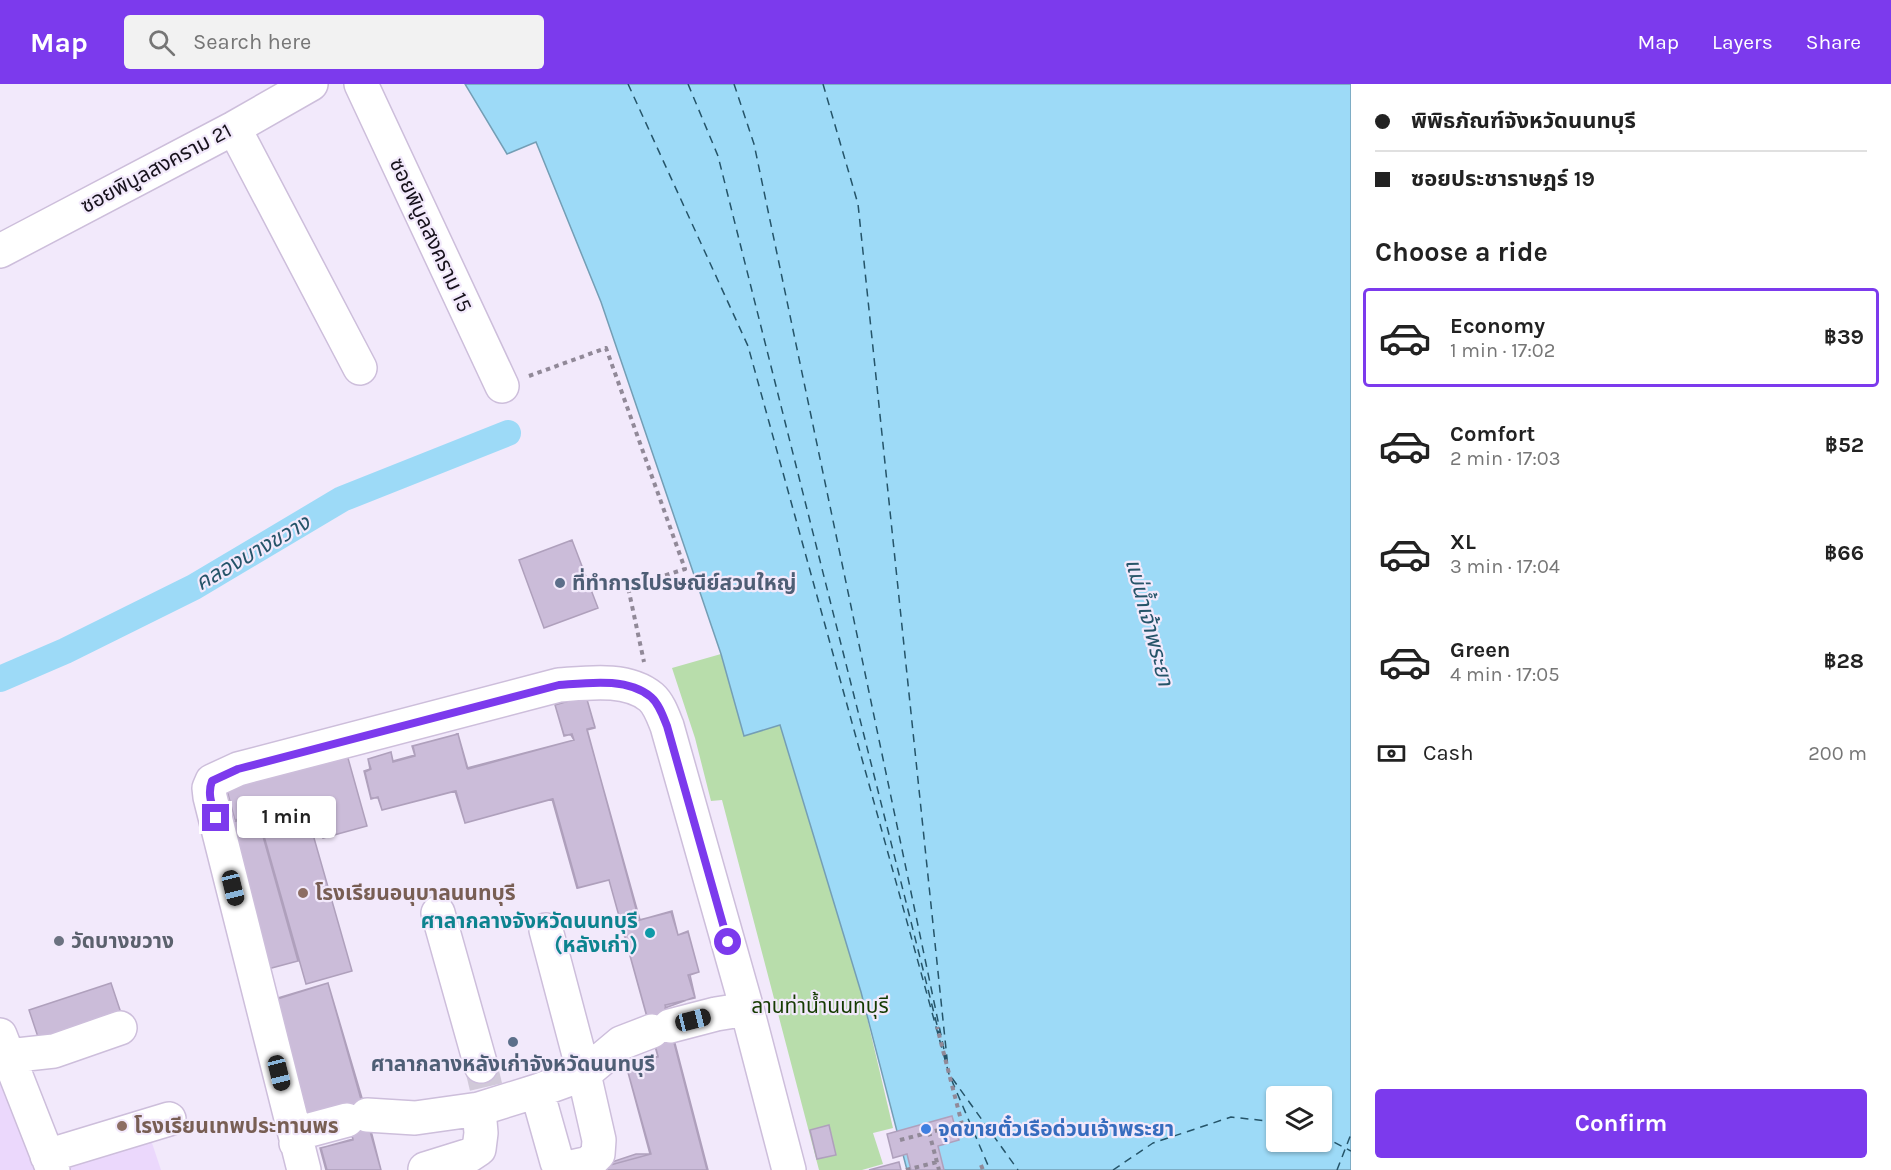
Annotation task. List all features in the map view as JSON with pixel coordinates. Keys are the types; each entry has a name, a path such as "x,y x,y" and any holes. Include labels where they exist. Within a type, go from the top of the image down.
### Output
{"street":[{"name":"ซอยพิบูลสงคราม 21","path":"0,251 234,128 311,84"},
{"name":"ซอยพิบูลสงคราม 15","path":"360,84 502,386"},
{"path":"234,128 360,368"},
{"path":"300,1156 210,797 209,788 212,781 238,769 559,685 607,682 639,690 652,698 667,726 747,1009 789,1170"},
{"path":"425,1169 470,1155 479,1149 484,1092 438,913"},
{"path":"537,1091 557,1162 566,1168 589,1162 598,1154 599,1140 546,930"},
{"path":"300,1156 306,1131 357,1117 415,1118 484,1092 537,1091 584,1074 621,1043 661,1028 716,1014 747,1009"},
{"path":"120,1028 54,1051 4,1046 50,1163 169,1119"}],"path":[{"path":"502,386 606,348 685,569 628,586 652,698"},
{"path":"900,1140 963,1124 937,1027"},
{"path":"929,1132 939,1170"},
{"path":"906,1170 937,1162"}],"shaded area":[{"path":"0,1066 39,1170 0,1170"},
{"name":"โรงเรียนเทพประทานพร","path":"141,1110 161,1170 63,1170"}],"green space":[{"name":"ลานท่าน้ำนนทบุรี","path":"721,654 744,736 780,724 861,992 893,1128 873,1133 883,1164 862,1170 819,1170 722,800 711,801 695,738 672,668"}],"water":[{"name":"แม่น้ำเจ้าพระยา","path":"465,84 1351,84 1351,1170 907,1170 861,992 780,725 744,736 721,654 601,302 536,142 507,154"}],"building":[{"path":"572,540 598,608 544,628 519,560"},
{"name":"ศาลากลางจังหวัดนนทบุรี (หลังเก่า)","path":"586,696 595,727 587,729 639,920 671,912 678,935 688,932 699,972 688,975 695,998 665,1005 708,1170 592,1170 651,1154 626,1065 658,1056 609,880 578,888 553,799 465,823 456,791 382,810 378,797 371,799 364,771 370,769 368,759 391,752 393,761 415,755 413,746 458,734 468,769 574,740 572,734 564,736 555,705"},
{"name":"ศาลากลางจังหวัดนนทบุรี (หลังเก่า)","path":"586,696 595,728 587,730 640,920 672,911 678,935 688,931 699,972 690,975 695,997 665,1008 707,1170 588,1170 636,1154 650,1154 626,1065 658,1057 609,880 577,888 552,799 465,823 455,791 382,810 378,798 371,798 365,772 371,769 368,759 391,752 393,762 415,756 412,746 458,734 467,768 574,740 571,735 564,735 555,705"},
{"path":"346,751 367,826 323,838 312,799 235,820 225,783"},
{"path":"304,803 352,971 306,984 258,815"},
{"path":"257,815 298,961 264,970 223,825"},
{"path":"111,983 123,1019 41,1046 29,1010"},
{"path":"328,983 381,1170 327,1170 321,1148 353,1139 347,1120 304,1120 271,1001"},
{"path":"328,983 381,1170 326,1170 320,1148 353,1140 345,1109 304,1120 271,1000"},
{"path":"952,1116 959,1140 938,1146 944,1170 911,1170 907,1154 893,1158 887,1134"},
{"path":"829,1125 836,1155 817,1159 810,1130"},
{"path":"899,1162 901,1170 869,1170"}],"waterway":[{"name":"คลองบางขวาง","path":"0,679 65,651 194,587 342,499 508,433"}],"ferry route":[{"path":"628,84 748,346 949,1074 990,1170"},
{"path":"688,84 718,156 939,1033"},
{"path":"734,84 754,144 946,1059"},
{"path":"823,84 858,204 948,1068"},
{"path":"952,1078 1018,1170"},
{"path":"1113,1170 1153,1143 1231,1117 1266,1121"},
{"path":"1337,1170 1351,1134"},
{"path":"1332,1141 1351,1151"}],"tunnel":[{"path":"481,1066 486,1087"}],"place":[{"name":"ที่ทำการไปรษณีย์สวนใหญ่","path":"560,583"},
{"name":"โรงเรียนอนุบาลนนทบุรี","path":"303,893"},
{"name":"ศาลากลางจังหวัดนนทบุรี (หลังเก่า)","path":"650,933"},
{"name":"วัดบางขวาง","path":"59,941"},
{"name":"ศาลากลางหลังเก่าจังหวัดนนทบุรี","path":"513,1042"},
{"name":"โรงเรียนเทพประทานพร","path":"122,1126"},
{"name":"จุดขายตั๋วเรือด่วนเจ้าพระยา","path":"926,1129"}],"route":[{"path":"216,818 209,788 212,781 238,769 559,685 607,682 639,690 652,698 661,712 667,726 728,942"}]}
